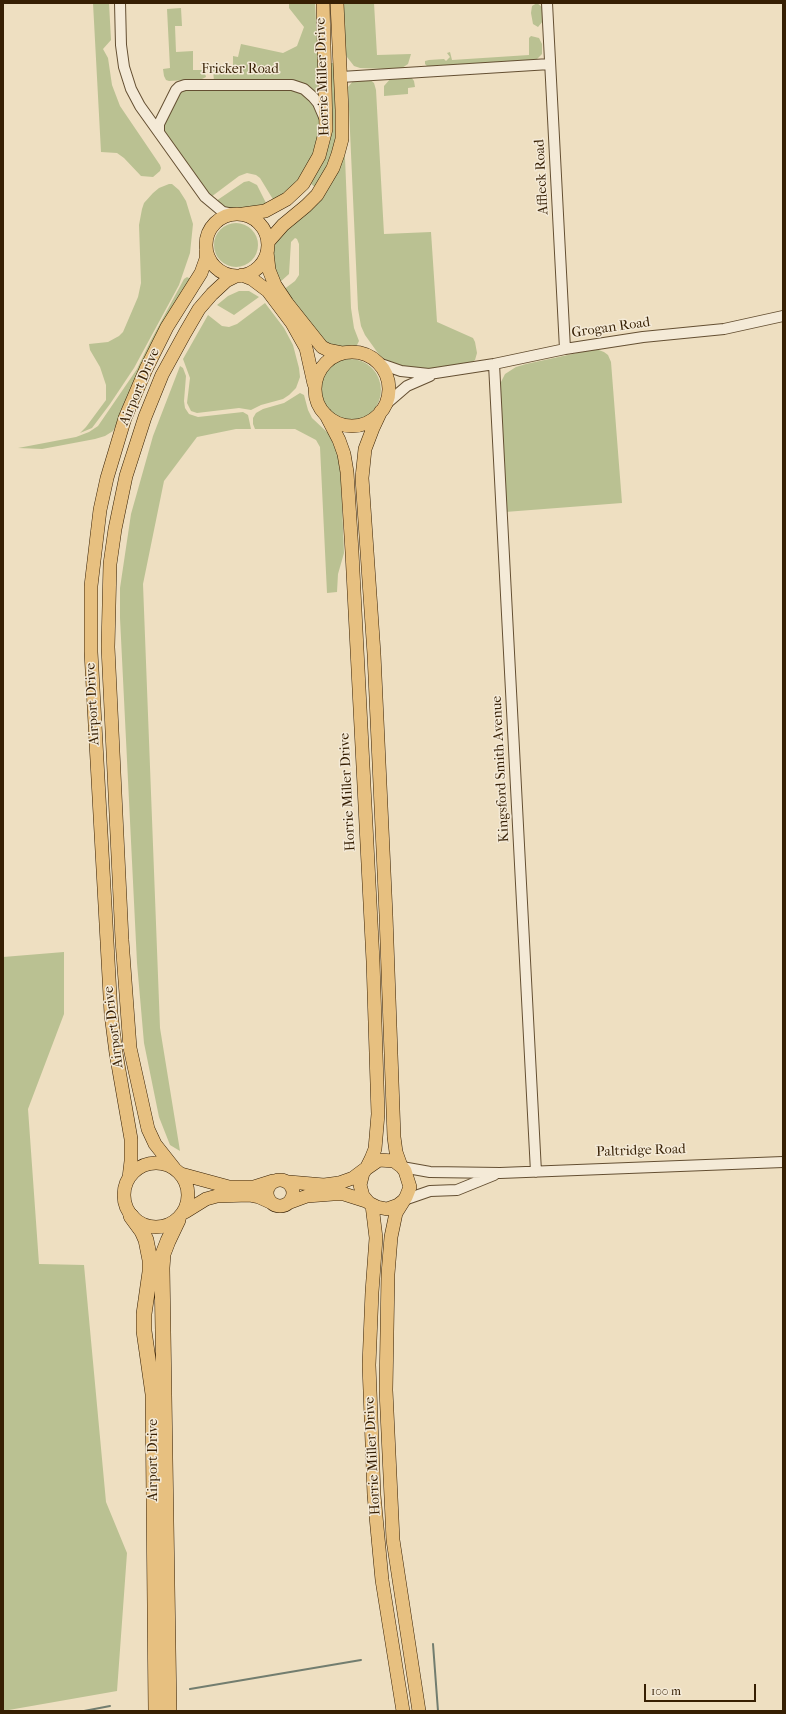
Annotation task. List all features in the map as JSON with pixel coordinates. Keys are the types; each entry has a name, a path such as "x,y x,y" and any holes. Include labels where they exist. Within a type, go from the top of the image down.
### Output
{"highway":[{"name":"Airport Drive","path":"131,1216 146,1240 150,1260 150,1272 144,1314 144,1331 153,1398 156,1711"},
{"name":"Airport Drive","path":"169,1711 162,1268 168,1240 181,1216"}],"main road":[{"name":"Horrie Miller Drive","path":"238,214 254,214 270,209 287,199 296,191 308,176 319,156 326,129 323,3"},
{"name":"Horrie Miller Drive","path":"267,247 283,225 316,196 333,168 342,140 341,77 337,3"},
{"path":"267,247 263,261 256,269 247,274 226,274 217,269 210,261 206,251 206,241 209,231 219,220 238,214 252,218 260,224 265,233 267,247 269,270 275,285 287,303 322,347 336,353 358,352 365,354 378,363 384,370 388,383 388,396 365,449 362,478 374,670 394,1137 396,1152 407,1175 410,1186 404,1200 398,1205 387,1209 344,1194 307,1196 277,1206 259,1197 249,1195 217,1196 206,1200 167,1226 154,1228 141,1224 131,1216 127,1210 124,1197 129,1178 138,1169 149,1164 162,1163 177,1171 229,1186 254,1187 280,1179 289,1182 324,1185 339,1183 353,1178 374,1162 384,1160 394,1161 402,1166"},
{"name":"Airport Drive","path":"129,1178 131,1140 110,1014 90,652 91,586 100,510 107,478 125,418 146,369 161,339 201,273 206,259 206,251"},
{"path":"239,275 252,279 268,291 297,330 309,357 314,390 318,404 326,415 337,423 344,425 358,425 371,420 383,408"},
{"name":"Airport Drive","path":"177,1171 155,1144 148,1129 130,1048 122,940 108,655 110,564 115,529 126,476 145,417 162,375 199,309 212,294 226,282 239,275"},
{"path":"314,390 318,373 322,366 328,360 344,353"},
{"name":"Horrie Miller Drive","path":"326,415 339,440 344,454 347,472 352,552 373,961 378,1100 377,1138 371,1159 365,1169"},
{"path":"365,1169 360,1185 361,1190 369,1203"},
{"path":"177,1171 187,1184 189,1195 181,1216"},
{"path":"270,1202 266,1191 267,1187 273,1181"},
{"path":"288,1203 293,1196 289,1182"},
{"name":"Horrie Miller Drive","path":"404,1200 396,1213 392,1226 390,1252 386,1364 387,1430 393,1540 419,1711"},
{"name":"Horrie Miller Drive","path":"369,1203 376,1238 369,1365 374,1495 382,1580 403,1711"}],"street":[{"path":"120,3 121,45 127,78 140,106 205,197 223,212 238,214"},
{"name":"Affleck Road","path":"547,3 565,349"},
{"path":"341,77 550,64"},
{"name":"Fricker Road","path":"159,132 158,124 178,87 185,85 210,84 284,84 298,87 308,93 318,103 326,129"},
{"name":"Grogan Road","path":"378,363 406,373 429,374 494,364 565,349 643,337 724,329 783,316"},
{"name":"Kingsford Smith Avenue","path":"494,364 536,1172"},
{"name":"Grogan Road","path":"383,408 401,391 413,383 443,372"},
{"name":"Paltridge Road","path":"402,1166 430,1172 500,1173 783,1162"},
{"name":"Paltridge Road","path":"404,1200 430,1191 457,1190 467,1187 488,1176 500,1173"}],"green space":[{"path":"93,3 109,3 111,40 103,49 108,58 112,85 120,106 160,165 160,171 153,177 141,176 124,158 117,153 101,152"},
{"path":"289,3 315,3 320,97 318,97 314,92 214,81 213,70 233,68 233,56 238,57 241,44 283,53 297,46 304,27 289,8"},
{"path":"342,3 374,3 377,55 411,54 408,64 402,68 386,69 360,68 354,66 345,52"},
{"path":"537,3 542,7 543,13 543,21 538,27 533,24 531,13 532,6"},
{"path":"181,8 182,26 175,26 176,52 193,51 193,70 204,70 206,77 202,79 169,81 166,80 164,76 163,69 170,68 167,9"},
{"path":"531,36 539,38 542,44 542,54 536,60 428,67 425,64 425,61 429,60 444,59 446,61 450,57 447,53 450,52 452,60 529,55 529,38"},
{"path":"329,63 335,63 337,137 332,155 316,188 310,183 315,176"},
{"path":"411,77 414,81 415,87 408,88 408,94 384,96 384,86 391,78"},
{"path":"369,79 374,83 376,90 384,234 431,232 437,322 473,338 477,353 475,360 472,362 426,370 405,369 387,361 380,356 365,335 361,326 358,309 348,87 353,81"},
{"path":"186,89 289,89 307,96 315,106 319,117 320,134 315,152 294,186 274,201 260,178 256,175 247,173 239,176 211,197 164,132 163,128 164,122 178,94"},
{"path":"344,156 351,308 354,328 359,341 356,347 349,349 328,345 283,290 295,281 299,275 299,244 297,239 295,238 291,242 289,274 279,283 271,253 275,242"},
{"path":"249,181 257,185 267,205 242,211 225,207 216,201 244,182"},
{"path":"172,184 179,190 186,201 193,224 190,253 179,285 134,368 110,404 92,428 80,433 106,400 106,385 100,367 90,350 89,344 108,342 123,332 138,297 141,283 139,225 142,209 144,203 153,193 159,188"},
{"path":"236,223 248,227 254,233 258,245 254,257 248,263 236,267 224,263 218,257 214,245 218,233 224,227"},
{"path":"187,277 191,279 113,431 105,436 95,439 42,449 18,448 76,437 89,432 98,426 137,369 184,279"},
{"path":"239,291 249,291 259,297 234,315 217,305 228,296"},
{"path":"265,303 284,328 293,345 300,377 296,388 283,399 261,405 251,410 239,408 197,413 191,411 187,403 190,378 183,359 208,315 222,326 229,327 237,324"},
{"path":"596,349 608,355 611,362 622,503 505,512 498,388 505,374 516,367 526,364"},
{"path":"350,359 367,364 372,368 376,373 381,390 376,407 372,412 367,416 350,421 333,416 328,412 324,407 319,390 324,373 328,368 333,364"},
{"path":"180,366 183,368 186,376 184,401 185,408 189,414 198,417 243,412 248,415 251,429 236,429 197,437 164,481 143,584 160,1028 180,1151 170,1145 159,1117 144,1043 137,963 120,618 120,588 131,514 153,436"},
{"path":"300,393 304,395 312,418 328,433 338,454 341,480 344,553 338,574 337,592 327,593 320,447 316,440 295,429 255,429 253,424 253,418 256,413 263,409 284,403"},
{"path":"64,952 64,1014 28,1109 39,1264 84,1265 106,1502 127,1553 117,1691 3,1711 3,957"}],"waterway":[{"path":"433,1644 438,1711"},
{"path":"190,1689 361,1660"},
{"path":"84,1711 110,1706"}]}
